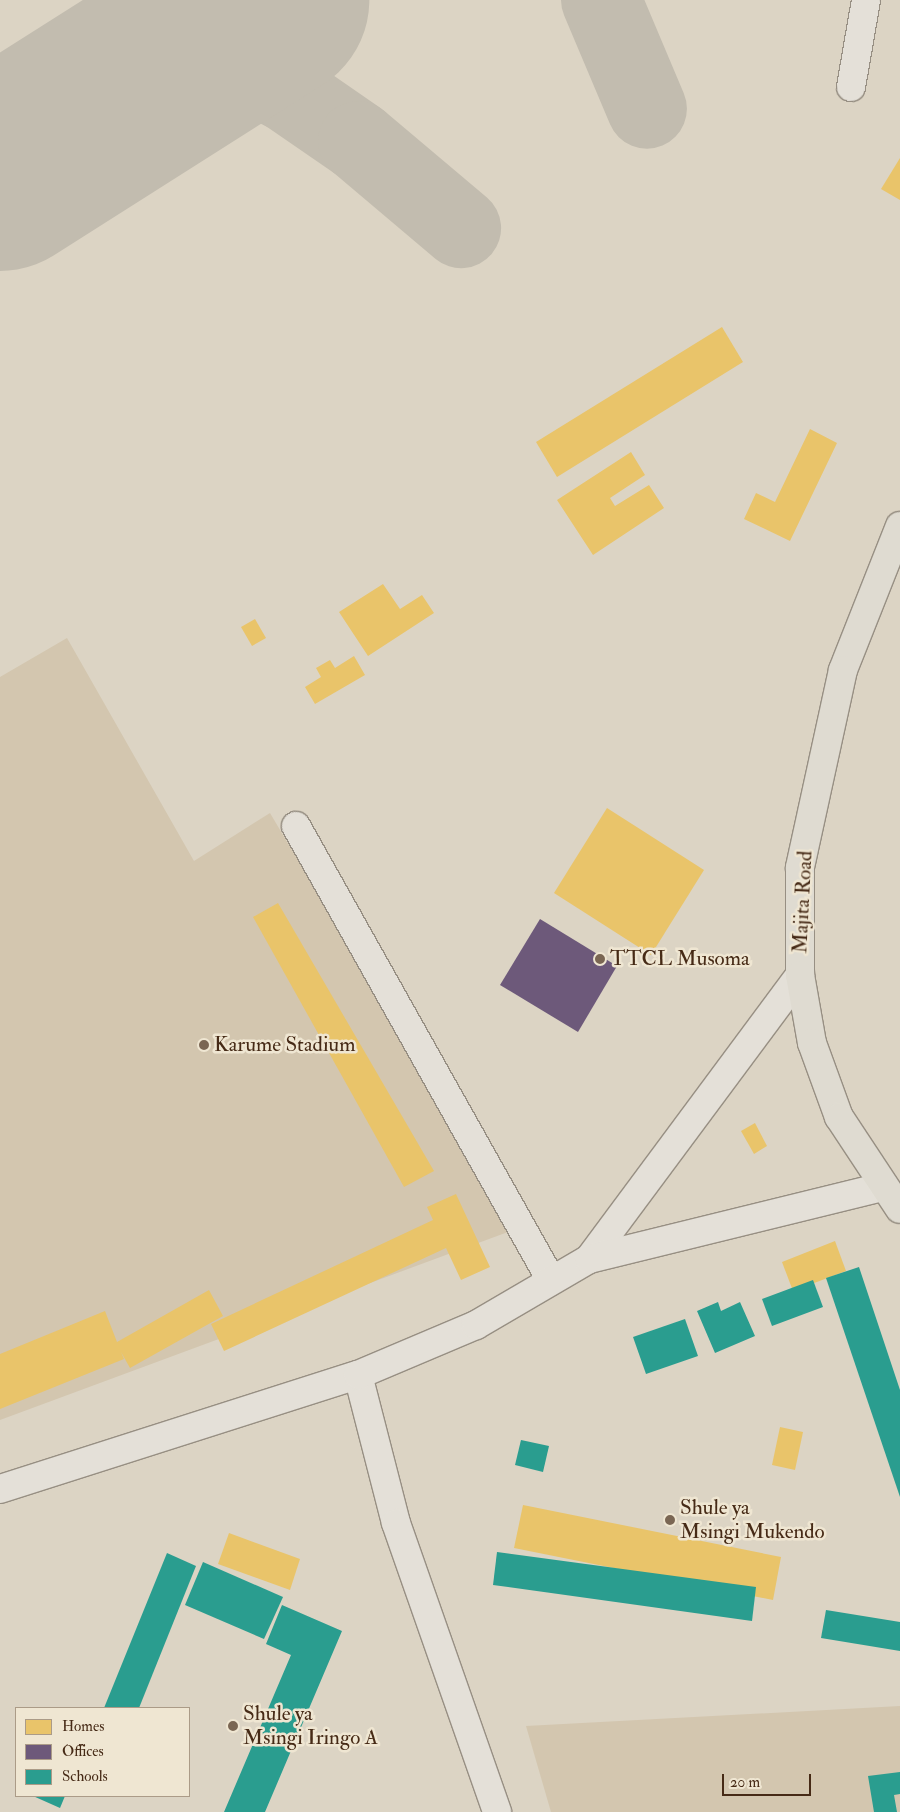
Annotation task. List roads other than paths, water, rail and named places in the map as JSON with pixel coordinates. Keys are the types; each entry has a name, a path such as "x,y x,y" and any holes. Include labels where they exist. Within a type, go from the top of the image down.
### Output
{"main road":[{"name":"Majita Road","path":"900,526 841,680 800,868 800,975 812,1043 839,1117 882,1187 900,1209"}],"street":[{"path":"851,87 866,0"},
{"path":"296,826 551,1280"},
{"path":"589,1259 800,975"},
{"path":"0,1489 358,1375 476,1325 589,1259 882,1187"},
{"path":"358,1375 396,1522 496,1812"}],"place":[{"name":"TTCL Musoma","path":"600,959"},
{"name":"Karume Stadium","path":"204,1045"},
{"name":"Shule ya Msingi Mukendo","path":"670,1520"},
{"name":"Shule ya Msingi Iringo A","path":"233,1726"}]}
